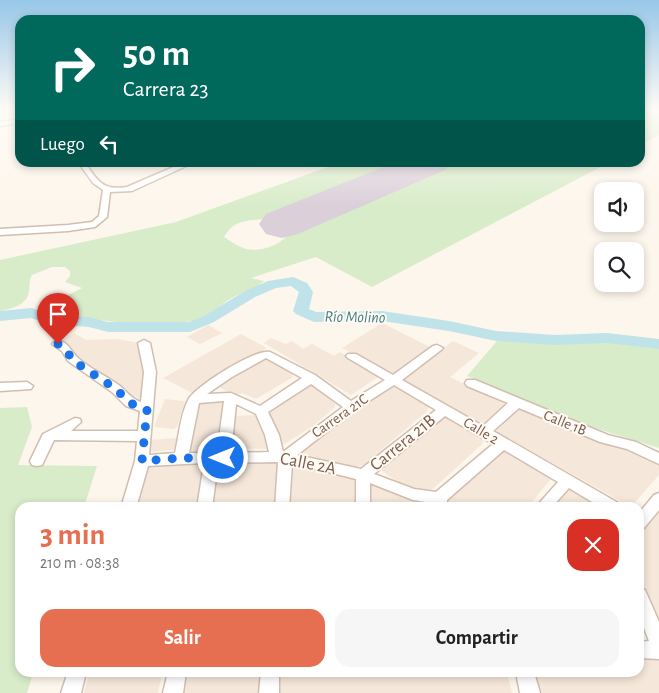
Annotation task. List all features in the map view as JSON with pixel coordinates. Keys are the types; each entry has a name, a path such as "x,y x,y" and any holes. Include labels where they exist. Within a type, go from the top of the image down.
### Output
{"street":[{"path":"84,167 97,185 106,191 129,189 180,167"},
{"path":"0,232 68,228 95,224 103,217 106,191"},
{"path":"130,502 142,461 147,410 150,372 144,343"},
{"path":"58,344 66,349 72,360 116,389 130,403 147,410"},
{"name":"Carrera 21C","path":"281,457 351,406 394,380 437,348"},
{"path":"181,458 195,399 211,386 256,358 266,354 311,378 351,406"},
{"name":"Calle 2","path":"352,356 605,502"},
{"path":"261,411 311,378"},
{"name":"Calle 1B","path":"472,383 604,439 631,445 659,458"},
{"path":"0,387 27,386"},
{"path":"195,399 231,397 261,411 281,457 282,502"},
{"path":"206,502 231,397"},
{"path":"484,432 516,403"},
{"name":"Carrera 21B","path":"363,502 363,475 445,409"},
{"path":"37,461 48,437 57,434 75,422"},
{"path":"57,434 144,436"},
{"path":"441,502 502,444"},
{"name":"Calle 2A","path":"142,461 181,458 281,457 363,475 437,502"},
{"path":"548,502 568,480"},
{"path":"644,517 659,499"},
{"path":"644,608 659,644"},
{"path":"644,650 659,650"},
{"path":"71,693 76,677"},
{"path":"173,693 176,677"},
{"path":"269,693 270,677"},
{"path":"526,677 530,693"}],"shaded area":[{"path":"382,323 430,347 392,374 342,348"},
{"path":"208,325 222,333 200,344 187,337"},
{"path":"74,333 86,340 117,339 140,343 144,357 146,394 140,399 126,391 115,380 95,371 77,357 61,341"},
{"path":"241,334 267,348 207,381 192,393 163,378"},
{"path":"271,338 286,344 292,341 303,349 312,344 334,356 340,352 381,375 351,395 264,343"},
{"path":"453,341 479,353 450,377 506,405 483,425 400,380"},
{"path":"266,357 292,374 293,377 256,399 242,393 233,396 216,384"},
{"path":"307,384 313,385 335,404 335,407 313,426 281,446 265,410"},
{"path":"391,384 427,403 429,406 427,411 365,464 354,468 299,455 296,452"},
{"path":"165,399 185,401 177,427 174,429 154,427"},
{"path":"215,399 226,401 218,449 189,451 196,401"},
{"path":"516,403 659,460 659,475 635,502 622,502 489,428"},
{"path":"257,415 270,446 267,449 229,448 233,416"},
{"path":"445,416 483,440 482,444 434,488 429,492 406,487 382,471 381,467 441,417"},
{"path":"177,438 174,450 146,452 150,440"},
{"path":"507,451 549,476 550,480 532,502 447,502 447,499 501,452"},
{"path":"279,462 276,502 211,502 221,463"},
{"path":"290,462 354,476 355,502 287,502"},
{"path":"152,464 203,465 198,502 137,502 146,469"},
{"path":"370,482 431,502 370,502"},
{"path":"567,488 574,488 598,502 553,502"},
{"path":"659,506 659,628 644,595 644,527"},
{"path":"644,657 659,657 659,693 537,693 533,677 644,677"},
{"path":"88,677 161,677 158,693 84,693"},
{"path":"181,677 260,677 259,693 179,693"},
{"path":"274,677 508,677 512,693 273,693"}],"green space":[{"path":"328,167 397,167 264,219 236,224 224,237 246,249 252,250 271,247 290,233 447,167 600,167 372,287 316,257 251,278 264,281 230,299 205,316 167,324 124,323 42,311 71,298 68,295 82,288 65,282 70,276 70,271 65,267 52,267 32,275 26,300 14,307 0,311 0,260 176,222"},
{"path":"497,341 542,343 607,341 659,348 659,448 563,418 467,376"},
{"path":"27,407 32,427 18,465 97,466 86,502 15,502 15,677 32,677 27,693 0,693 0,408"}],"waterway":[{"name":"Río Molino","path":"0,316 32,313 49,319 89,322 108,327 190,327 209,319 250,294 273,284 293,281 302,286 306,292 301,311 314,317 382,316 449,326 496,336 555,340 607,338 659,344"}],"runway":[{"path":"282,224 419,167"}],"route":[{"path":"58,344 66,349 72,360 116,389 130,403 147,410 142,461 181,458 223,458"}]}
